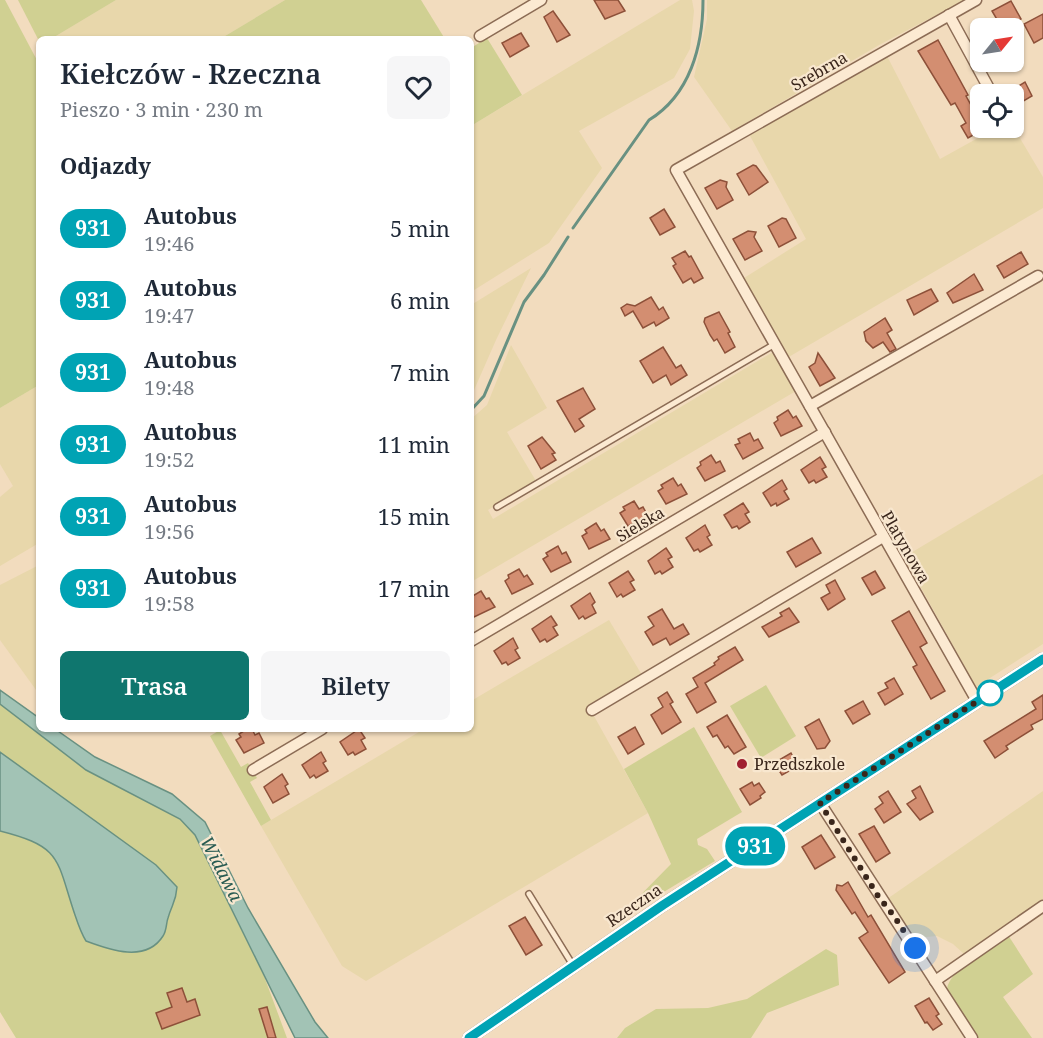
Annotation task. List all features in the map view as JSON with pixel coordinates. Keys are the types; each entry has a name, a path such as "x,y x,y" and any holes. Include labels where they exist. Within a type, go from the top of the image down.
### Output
{"street":[{"path":"480,36 541,0"},
{"name":"Srebrna","path":"676,170 976,0"},
{"path":"949,15 987,84"},
{"name":"Platynowa","path":"676,170 977,701"},
{"path":"810,406 1038,276"},
{"name":"Sielska","path":"474,639 825,432"},
{"path":"592,710 883,537"},
{"name":"Rzeczna","path":"470,1038 820,803 1043,659"},
{"path":"253,770 317,732"},
{"path":"820,803 972,1038"},
{"path":"935,981 1043,906"}],"lane":[{"path":"497,507 775,344"},
{"path":"529,894 574,967"}],"shaded area":[{"path":"116,0 285,0 225,36 56,36"},
{"path":"680,0 692,0 694,11 690,49 674,78 579,131 602,168 549,243 474,290 474,124"},
{"path":"707,0 965,0 879,45 732,131 694,77 707,19"},
{"path":"887,56 940,159 978,138 1020,138 1043,177 1043,208 787,358 744,278 806,239 749,134"},
{"path":"531,268 474,390 474,303"},
{"path":"511,345 547,408 507,432 536,481 488,510 493,519 773,352 796,391 474,580 474,416 487,405"},
{"path":"36,387 36,545 0,566 0,497 13,486 0,464 0,408"},
{"path":"1043,474 1043,644 976,687 904,557"},
{"path":"36,567 36,690 0,640 0,585"},
{"path":"609,620 642,675 589,707 648,813 366,981 342,966 261,826 419,732 474,732 474,699"},
{"path":"1043,791 1043,900 964,954 953,944 937,936 915,938 887,899"}],"green space":[{"path":"0,0 5,0 36,58 36,387 0,408"},
{"path":"18,0 116,0 56,36 36,36"},
{"path":"285,0 421,0 443,36 225,36"},
{"path":"487,38 522,95 474,124 474,46"},
{"path":"766,685 796,736 761,758 730,706"},
{"path":"0,704 86,770 180,819 195,835 264,976 287,1038 16,1038 0,1012"},
{"path":"694,727 742,812 697,839 698,845 707,849 715,861 614,922 671,864 648,813 624,769"},
{"path":"221,732 241,767 248,763 257,778 250,782 271,820 261,826 210,736"},
{"path":"1008,935 1033,974 1003,997 1032,1038 977,1038 947,989 949,982 963,966"},
{"path":"826,949 837,955 839,985 767,1013 751,1038 617,1038 625,1028 656,1009 708,1008 747,999"}],"water":[{"path":"0,690 36,716 36,732 0,704"},
{"name":"Widawa","path":"36,732 59,732 95,757 172,794 205,822 248,908 315,1022 328,1038 295,1038 195,835 180,819 86,770"},
{"path":"0,752 156,865 177,887 165,931 156,944 137,952 127,952 86,941 78,925 60,868 54,858 36,843 0,831"}],"building":[{"path":"594,0 618,0 625,11 605,19"},
{"path":"1011,1 1020,18 996,18 992,11"},
{"path":"553,11 570,35 557,42 544,17"},
{"path":"1043,14 1043,38 1034,43 1024,24"},
{"path":"521,33 529,46 510,57 502,43"},
{"path":"938,40 968,95 966,96 970,103 970,137 968,138 961,126 966,123 955,103 951,105 918,51"},
{"path":"1025,82 1032,96 1024,101 1024,84 1022,84"},
{"path":"753,165 768,182 749,195 737,174"},
{"path":"720,180 727,182 726,187 733,200 717,209 705,188"},
{"path":"664,209 675,227 660,235 650,218"},
{"path":"782,218 786,219 796,238 779,247 768,226"},
{"path":"748,231 756,232 754,237 762,251 745,260 733,239"},
{"path":"685,251 689,257 691,256 703,278 694,283 691,278 683,283 673,266 676,264 672,258"},
{"path":"1021,252 1028,264 1004,278 997,266"},
{"path":"974,274 983,290 953,303 947,293"},
{"path":"931,289 938,301 914,315 907,300"},
{"path":"651,297 659,310 663,307 669,318 656,326 654,322 643,328 633,311 625,316 621,308 627,304 635,306"},
{"path":"719,312 735,347 725,353 717,339 714,341 704,322 705,318"},
{"path":"885,318 892,330 887,333 896,349 890,352 883,342 873,348 866,341 864,332"},
{"path":"663,347 676,368 681,365 687,375 671,385 666,375 653,383 640,361"},
{"path":"818,353 835,378 820,386 809,367 815,363"},
{"path":"583,388 595,409 579,419 584,426 575,432 557,401"},
{"path":"788,410 793,418 796,416 802,426 781,436 774,423 778,420 777,417"},
{"path":"750,433 754,441 758,439 763,448 743,459 735,445 740,443 738,439"},
{"path":"542,437 555,453 552,454 556,460 541,469 528,446"},
{"path":"711,455 716,463 720,461 725,471 705,481 697,468 701,465 700,462"},
{"path":"820,457 826,467 822,469 827,477 816,483 814,480 809,483 801,470"},
{"path":"673,478 678,486 681,484 687,494 666,504 658,491 663,488 661,485"},
{"path":"782,480 787,489 784,491 789,499 777,506 776,503 771,506 763,493"},
{"path":"634,501 639,509 643,507 648,516 628,526 620,513 625,510 623,507"},
{"path":"743,503 749,512 745,514 750,522 739,529 737,526 732,528 724,515"},
{"path":"596,523 601,531 604,529 610,539 589,549 582,536 587,533 585,530"},
{"path":"705,525 710,535 707,537 712,545 700,552 698,549 694,551 686,538"},
{"path":"812,538 821,553 796,567 787,552"},
{"path":"558,546 562,554 566,552 571,562 551,572 543,559 548,556 546,553"},
{"path":"666,548 672,557 668,559 673,567 662,574 660,571 655,574 648,561"},
{"path":"519,569 524,577 527,575 533,584 512,594 505,581 509,578 508,575"},
{"path":"628,571 634,580 630,582 635,590 623,597 621,594 617,597 609,583"},
{"path":"875,571 885,588 872,595 862,578"},
{"path":"835,580 845,599 828,610 821,598 830,593 826,585"},
{"path":"481,591 495,607 474,617 474,595"},
{"path":"590,593 595,602 592,605 596,613 585,619 583,616 579,619 571,606"},
{"path":"789,608 799,622 769,637 762,627 782,616 780,613"},
{"path":"662,609 674,629 683,624 689,634 670,645 666,638 653,645 645,632 654,626 648,617"},
{"path":"909,611 927,643 920,647 945,691 931,699 913,667 917,665 892,621"},
{"path":"551,616 557,625 553,627 558,635 547,642 545,639 540,642 532,629"},
{"path":"513,638 518,648 515,650 520,658 508,665 506,662 502,664 494,651"},
{"path":"735,647 743,660 705,683 716,702 697,713 686,694 698,687 693,678 715,665 718,657"},
{"path":"894,678 903,694 885,705 878,693 888,688 885,683"},
{"path":"667,692 673,702 670,704 681,722 662,734 651,715 663,707 658,698"},
{"path":"1043,695 1043,719 1031,725 1033,729 1006,746 1008,749 995,758 984,741 1036,709 1032,702"},
{"path":"863,701 870,714 853,724 845,711"},
{"path":"727,715 746,747 734,754 728,746 725,748 717,735 713,737 707,727"},
{"path":"819,719 830,741 825,748 817,749 805,727"},
{"path":"635,727 644,744 628,754 618,737"},
{"path":"242,732 254,732 255,735 259,733 264,743 244,753 236,740 241,737 239,734"},
{"path":"355,732 361,732 365,738 361,740 366,749 355,755 353,752 348,755 340,742"},
{"path":"321,752 326,761 323,763 328,771 316,778 314,775 310,778 302,765"},
{"path":"791,753 798,766 782,775 774,763"},
{"path":"282,774 288,784 285,786 289,794 273,803 264,787"},
{"path":"752,782 754,786 759,783 765,792 760,796 761,798 750,805 740,789"},
{"path":"920,786 933,812 920,820 907,804 916,798 912,791"},
{"path":"888,791 901,812 884,823 875,809 883,803 879,797"},
{"path":"874,826 890,853 876,862 859,834"},
{"path":"821,835 835,857 815,869 802,847"},
{"path":"848,882 868,917 871,915 905,972 889,983 859,938 868,932 855,912 852,914 836,890 837,885 842,886"},
{"path":"525,917 542,945 526,955 509,926"},
{"path":"182,988 187,1002 195,999 200,1015 162,1029 156,1013 172,1007 167,993"},
{"path":"929,998 942,1024 933,1030 927,1022 925,1023 915,1006"},
{"path":"267,1007 276,1038 268,1038 259,1009"}],"waterway":[{"path":"573,228 649,120 663,110 684,83 697,52 703,0"},
{"path":"474,407 484,396 524,302 568,237"}],"bus line":[{"name":"931","path":"469,1038 663,905 1043,659"}],"place":[{"name":"Przedszkole","path":"742,764"}],"route":[{"path":"915,948 878,896 820,803 990,693"}]}
